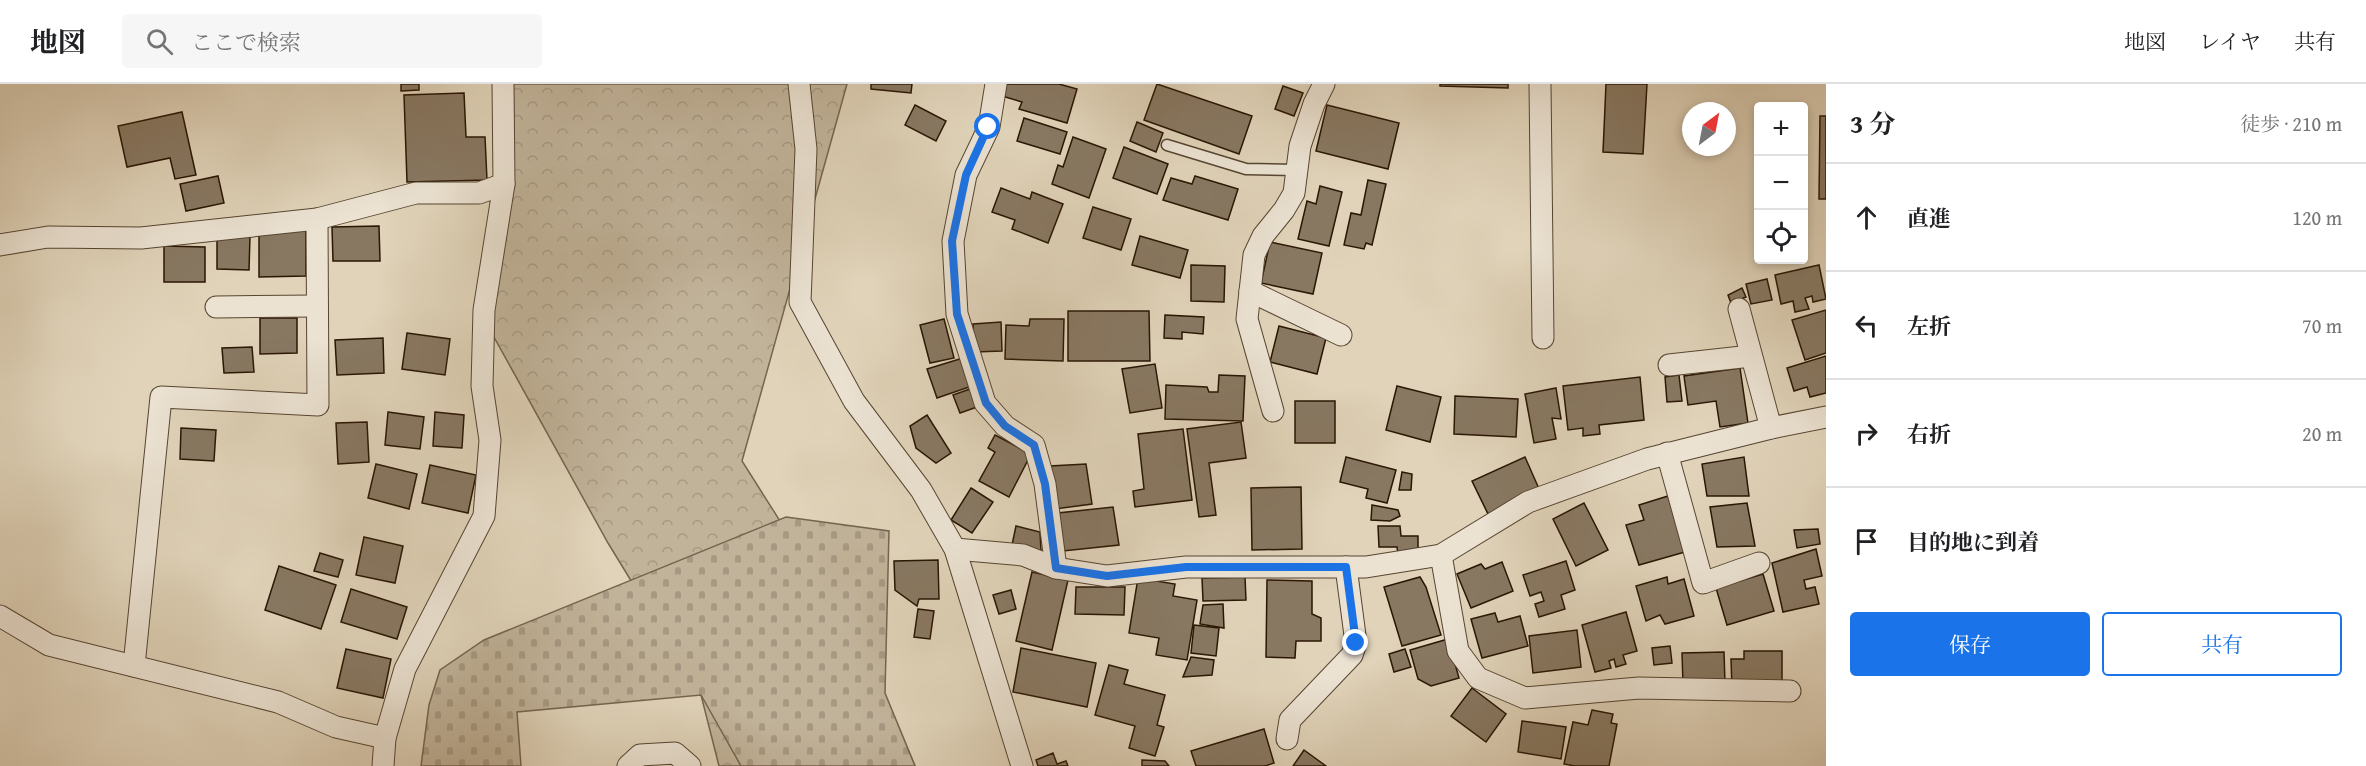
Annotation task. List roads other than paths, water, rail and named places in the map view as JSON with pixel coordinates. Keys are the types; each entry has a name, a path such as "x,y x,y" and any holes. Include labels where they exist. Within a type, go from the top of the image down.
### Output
{"street":[{"path":"383,766 385,738 405,669 484,516 489,440 482,386 484,310 504,184 503,84"},
{"path":"799,84 806,149 800,302 854,401 921,490 955,549 1022,766"},
{"path":"996,84 988,127 966,175 952,241 957,314 986,403 1005,426 1034,445 1045,484 1056,568"},
{"path":"1273,411 1247,319 1254,255 1263,236 1284,210 1294,193 1300,146 1314,104 1324,84"},
{"path":"1540,84 1543,338"},
{"path":"0,245 48,237 141,238 317,219 416,193 479,194 504,184"},
{"path":"134,666 161,397 318,405 317,219"},
{"path":"1250,291 1341,335"},
{"path":"216,307 317,306"},
{"path":"1738,309 1771,428"},
{"path":"1669,364 1751,356"},
{"path":"955,549 1023,555 1056,568 1107,576 1186,567 1366,567 1441,555 1528,502 1667,453 1826,417"},
{"path":"1667,453 1703,583 1759,563"},
{"path":"1441,555 1458,651 1478,678 1525,698 1639,688 1790,691"},
{"path":"1287,740 1290,720 1352,655 1356,643 1346,567"},
{"path":"0,616 49,645 278,702 336,727 385,738"},
{"path":"628,766 640,755 675,753 690,766"}],"lane":[{"path":"1167,145 1246,170 1297,170"}]}
